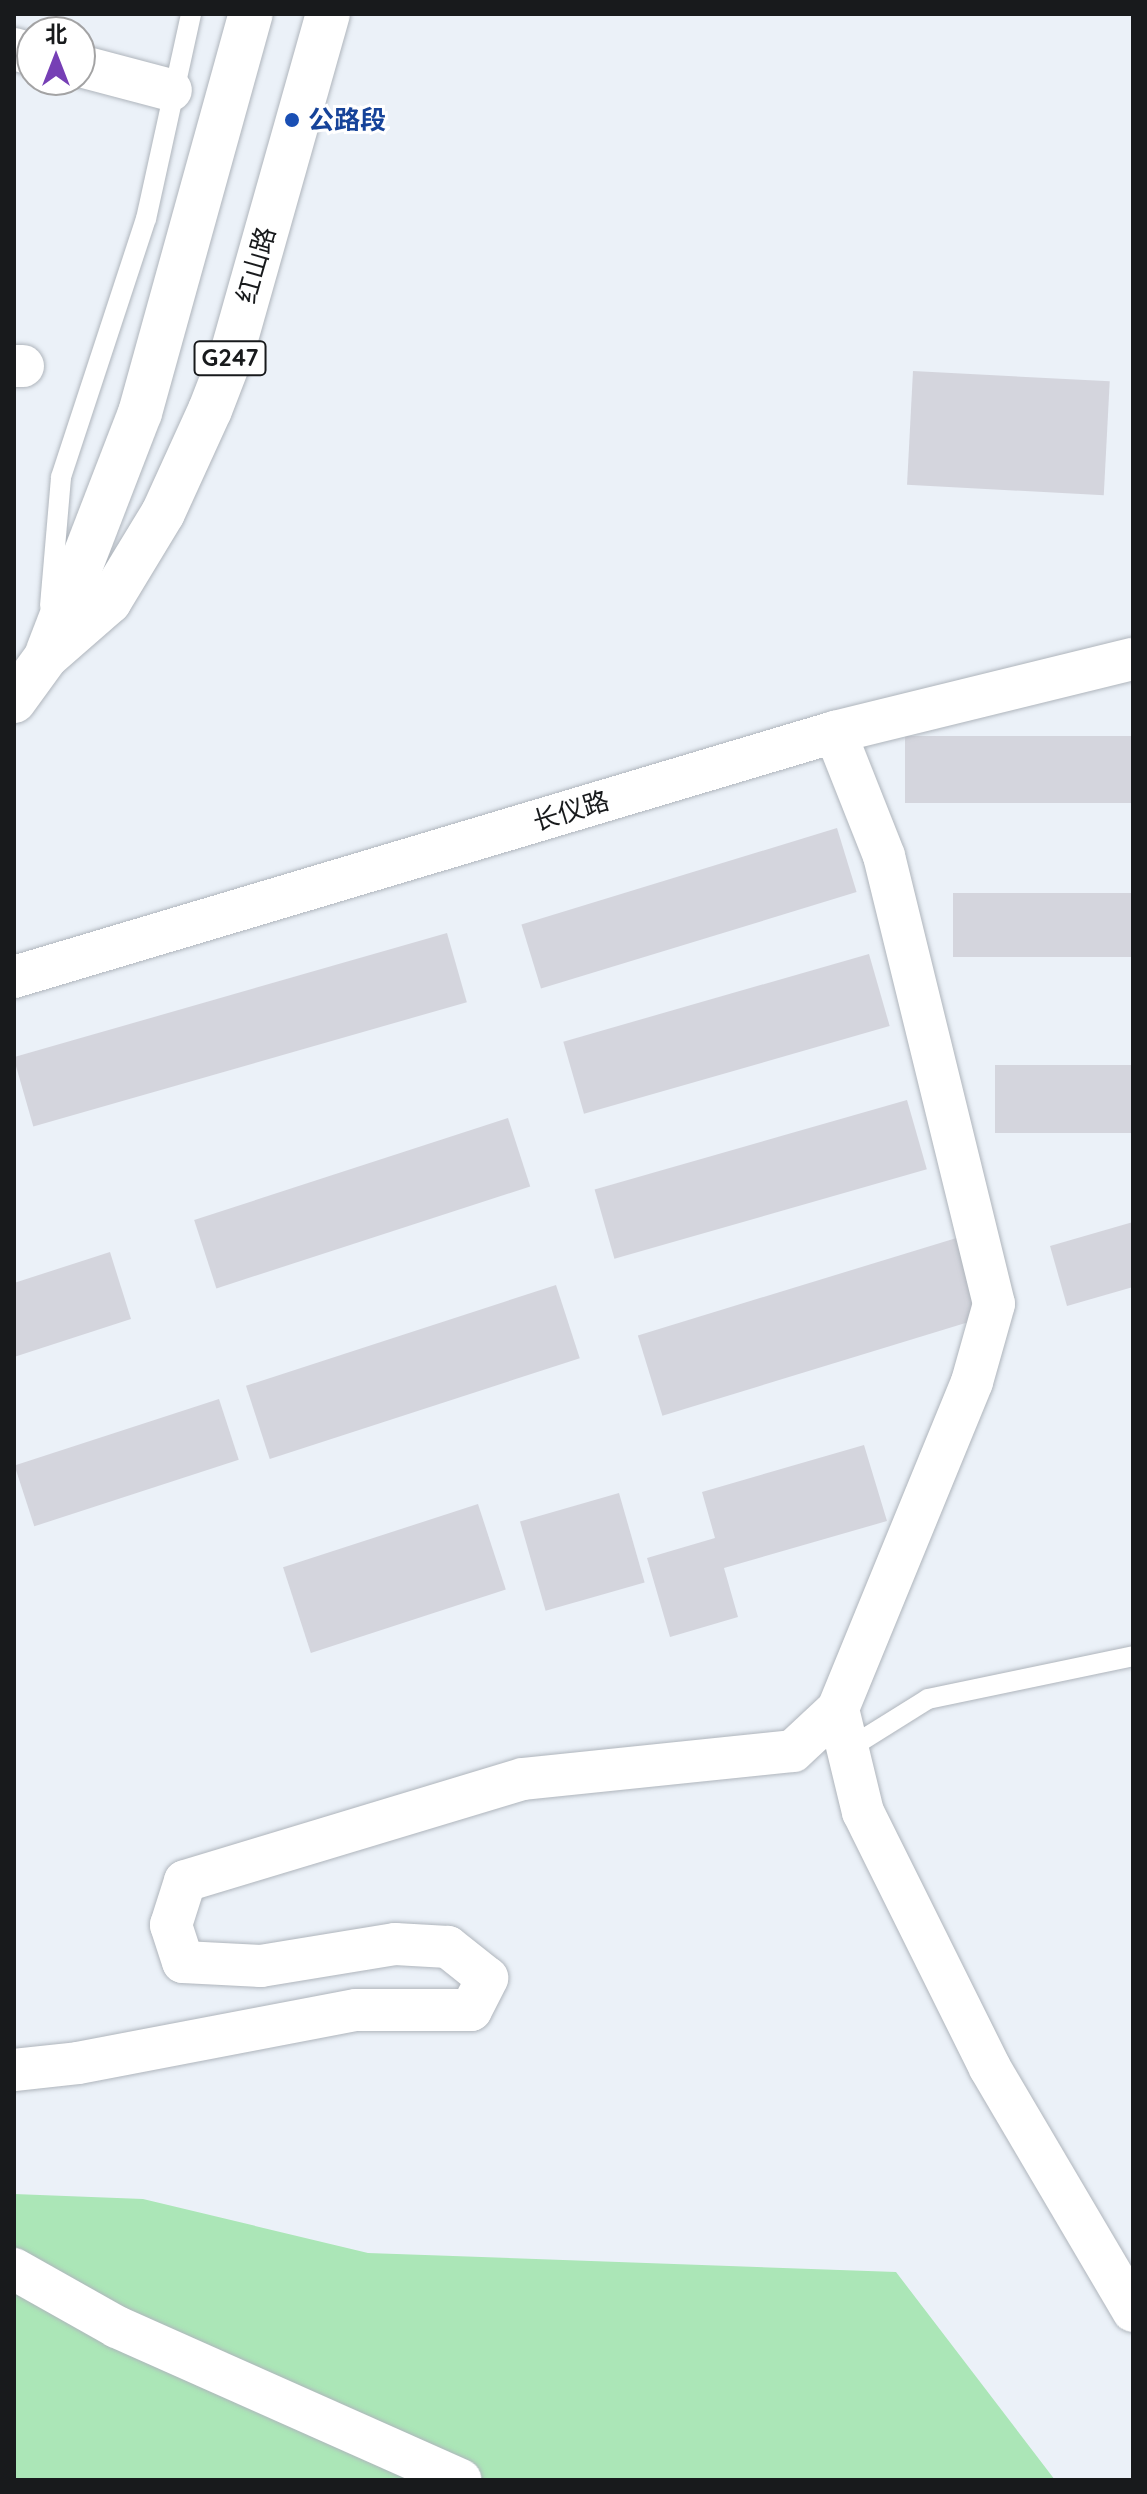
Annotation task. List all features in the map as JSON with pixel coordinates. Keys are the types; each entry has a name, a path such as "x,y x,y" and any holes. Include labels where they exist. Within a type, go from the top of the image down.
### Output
{"highway":[{"name":"红山路","path":"46,657 140,413 251,14"},
{"name":"红山路","path":"14,701 46,657 109,602 163,513 232,353 328,14"}],"street":[{"path":"96,70 171,90"},
{"name":"长仪路","path":"14,977 835,732 1133,659"},
{"path":"835,732 884,856 994,1304 972,1382 843,1729 863,1812 990,2068 1129,2295"},
{"path":"14,2070 78,2063 356,2010 471,2010 487,1978 448,1947 395,1944 261,1966 183,1962 171,1925 185,1881 523,1779 793,1751 843,1729"},
{"path":"14,2269 117,2327 460,2480"}],"lane":[{"path":"46,657 61,477 146,219 171,90 191,14"},
{"path":"843,1729 928,1699 1133,1656"}],"green space":[{"path":"14,2194 143,2199 368,2253 896,2272 1055,2480 14,2480"}],"building":[{"path":"913,371 1110,381 1104,495 907,485"},
{"path":"905,736 1133,736 1133,803 905,803"},
{"path":"837,828 857,892 541,989 521,924"},
{"path":"953,893 1133,893 1133,957 953,957"},
{"path":"447,933 467,1002 33,1127 14,1057"},
{"path":"869,954 890,1026 584,1114 563,1042"},
{"path":"995,1065 1133,1065 1133,1133 995,1133"},
{"path":"907,1100 927,1169 614,1259 595,1190"},
{"path":"508,1118 530,1186 216,1288 194,1220"},
{"path":"1133,1222 1133,1287 1067,1306 1050,1246"},
{"path":"963,1236 988,1316 662,1416 638,1335"},
{"path":"110,1252 131,1319 14,1357 14,1283"},
{"path":"556,1285 580,1358 270,1459 246,1386"},
{"path":"219,1399 239,1460 34,1526 15,1465"},
{"path":"864,1445 887,1521 724,1568 738,1617 670,1637 647,1558 715,1538 702,1492"},
{"path":"619,1493 645,1582 546,1611 520,1521"},
{"path":"478,1504 506,1590 311,1653 283,1567"}],"place":[{"name":"公路段","path":"292,120"}]}
